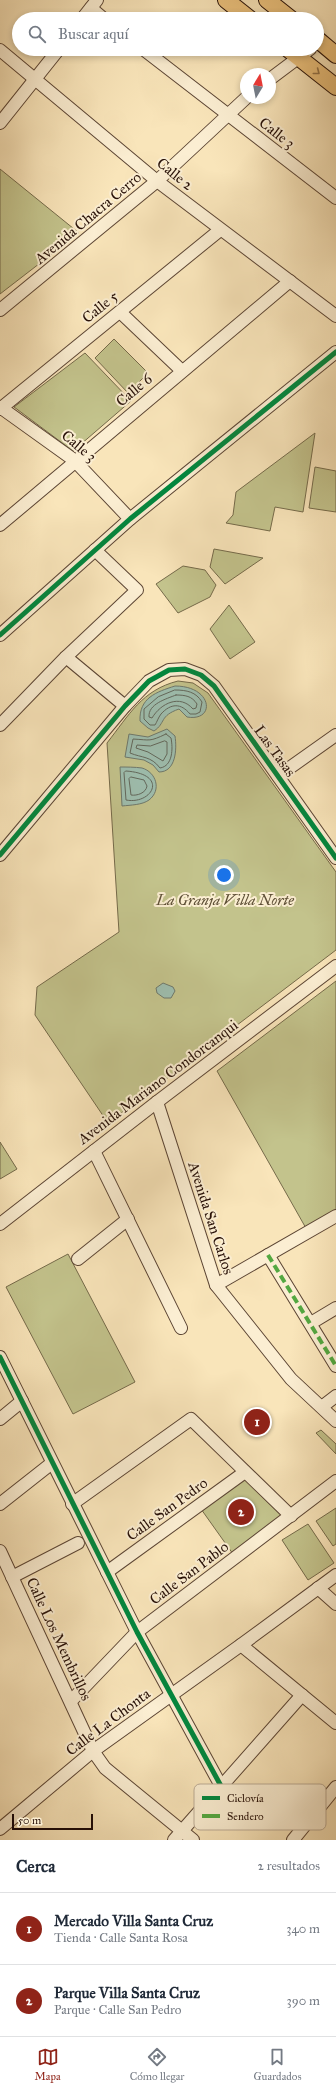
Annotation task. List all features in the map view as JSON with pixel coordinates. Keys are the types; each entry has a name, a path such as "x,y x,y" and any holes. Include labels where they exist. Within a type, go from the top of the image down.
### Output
{"main road":[{"path":"226,0 241,12"},
{"path":"268,0 283,12"},
{"path":"324,52 336,55"},
{"path":"314,56 336,87"}],"street":[{"path":"88,12 94,4"},
{"name":"Calle 2","path":"0,50 157,181 336,316"},
{"path":"0,123 53,56"},
{"name":"Calle 3","path":"152,56 336,198"},
{"path":"276,74 297,56"},
{"name":"Avenida Chacra Cerro","path":"0,310 157,181 240,103"},
{"name":"Calle 5","path":"0,408 220,230"},
{"name":"Calle 6","path":"0,525 74,460 290,281"},
{"path":"120,312 182,371"},
{"path":"0,635 130,519 336,352"},
{"name":"Calle 3","path":"0,408 74,460 130,519"},
{"path":"0,725 66,657 137,590 95,550"},
{"path":"0,855 125,706 66,657"},
{"name":"Las Tasas","path":"125,706 149,681 169,670 185,669 201,675 214,686 336,858"},
{"path":"278,776 336,735"},
{"name":"Avenida Mariano Condorcanqui","path":"0,1224 336,966"},
{"name":"Avenida San Carlos","path":"157,1102 216,1285 291,1379 336,1420"},
{"path":"94,1151 181,1328"},
{"path":"216,1285 336,1216"},
{"path":"78,1259 128,1219"},
{"path":"268,1255 336,1366"},
{"path":"311,1323 336,1308"},
{"path":"0,1357 137,1632 220,1784"},
{"path":"322,1406 336,1396"},
{"path":"0,1418 22,1401"},
{"path":"72,1504 191,1419 291,1516"},
{"path":"0,1504 52,1463"},
{"name":"Calle San Pedro","path":"107,1572 246,1472"},
{"name":"Calle San Pablo","path":"71,1701 137,1632 336,1481"},
{"path":"12,1577 78,1543"},
{"name":"Calle Los Membrillos","path":"0,1550 93,1751 105,1768 177,1835 192,1840"},
{"name":"Calle La Chonta","path":"0,1829 93,1751 336,1575"},
{"path":"318,1588 336,1604"},
{"path":"241,1645 336,1723"},
{"path":"223,1784 302,1695"},
{"path":"326,1799 336,1787"},
{"path":"177,1835 194,1816"},
{"path":"293,1840 301,1830"}],"green space":[{"path":"0,169 79,233 0,294"},
{"path":"114,339 148,373 128,393 95,358"},
{"path":"85,353 131,401 73,451 14,407"},
{"path":"315,433 303,512 275,507 270,531 226,523 233,515 236,492"},
{"path":"315,467 336,471 336,512 309,508"},
{"path":"214,549 263,558 225,584 210,567"},
{"path":"183,566 205,570 216,585 210,597 178,613 156,584"},
{"path":"229,605 255,642 230,659 210,629"},
{"name":"La Granja Villa Norte","path":"178,681 193,683 208,693 336,872 336,950 108,1123 35,1015 37,987 119,932 107,743 130,713 146,697 166,685"},
{"path":"336,981 336,1212 307,1230 217,1071"},
{"path":"0,1142 17,1169 0,1179"},
{"path":"68,1254 135,1382 73,1414 6,1287"},
{"path":"321,1430 336,1444 336,1454 316,1433"},
{"path":"243,1478 282,1516 233,1554 201,1509"},
{"path":"336,1508 336,1544 333,1546 316,1521"},
{"path":"308,1524 334,1563 308,1580 282,1540"}],"water":[{"path":"175,686 188,688 197,692 203,697 206,703 206,709 203,714 196,717 187,717 179,709 168,714 154,731 148,728 140,721 142,707 150,697"},
{"path":"167,729 175,736 176,741 174,759 169,768 165,771 159,772 153,765 144,760 125,757 129,734 148,737"},
{"path":"120,767 142,768 151,773 156,782 156,787 153,796 149,800 140,804 122,806"},
{"path":"163,983 173,987 175,991 171,998 164,998 157,993 156,988"}],"marked path":[{"path":"268,1255 336,1366"}],"cycle path":[{"path":"0,635 130,519 336,352"},
{"path":"0,855 125,706 149,681 169,670 185,669 201,675 214,686 336,858"},
{"path":"0,1357 137,1632 220,1784"}],"place":[{"name":"Mercado Villa Santa Cruz","path":"257,1422"},
{"name":"Parque Villa Santa Cruz","path":"241,1512"}]}
